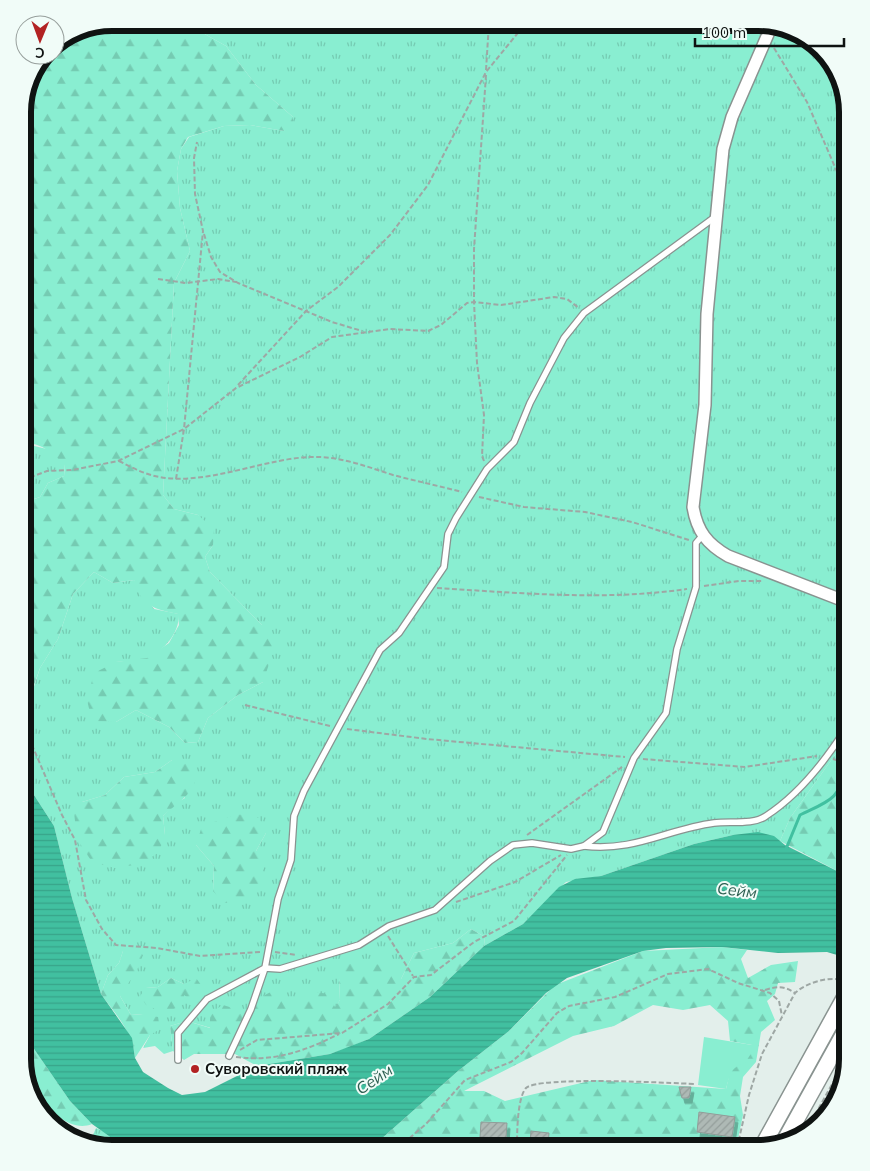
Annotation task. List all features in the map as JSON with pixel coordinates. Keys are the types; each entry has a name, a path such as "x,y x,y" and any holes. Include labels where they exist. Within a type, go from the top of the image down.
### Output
{"street":[{"path":"769,32 732,117 723,149 707,314 705,405 693,507 699,539 728,556 839,599"},
{"path":"766,1139 839,1006"},
{"path":"789,1133 839,1044"}],"lane":[{"path":"229,1056 251,1009 266,968 278,899 291,860 294,816 304,791 380,650 399,633 444,567 448,534 456,518 487,469 514,442 530,403 564,338 585,313 717,216"},
{"path":"584,846 603,832 634,758 666,713 677,649 696,587 699,539"},
{"path":"178,1060 178,1033 207,998 266,968 280,969 313,957 359,945 389,926 435,910 490,861 513,845 532,843 571,849 584,846 603,848 623,847 713,823 764,818 789,799 828,757 839,740"}],"path":[{"path":"487,469 482,456 484,415 477,363 474,248 489,31"},
{"path":"31,477 47,471 72,470 118,461 184,429 236,388 306,311 338,287 390,235 428,185 486,72 519,31"},
{"path":"762,31 807,102 839,175"},
{"path":"197,142 194,158 195,194 211,257 220,272 238,283 364,332"},
{"path":"176,478 184,429 203,231"},
{"path":"158,279 198,283 218,279 238,283"},
{"path":"236,388 300,357 332,338 390,329 428,331 441,325 468,303 501,305 554,297 567,299 585,313"},
{"path":"118,461 151,476 176,478 236,472 284,460 318,457 358,462 394,475 524,507 585,512 699,539"},
{"path":"430,588 586,596 659,593 739,581 767,580"},
{"path":"244,705 337,728 427,739 745,767 822,755 839,761"},
{"path":"31,743 62,815 75,840 86,900 102,929 116,945 157,948 200,956 269,951 313,957"},
{"path":"513,845 634,758"},
{"path":"435,910 515,882 571,849"},
{"path":"229,1056 256,1060 288,1055 301,1052 342,1033 388,1004 414,977 431,975 474,942 514,921 571,849"},
{"path":"380,932 390,937 400,957 414,977"},
{"path":"407,1140 426,1124 465,1080 477,1073 511,1062 522,1053 562,1009 615,997 656,978 700,968 715,970 738,983 765,990 779,1001 782,1016"},
{"path":"739,1140 756,1072 795,993 802,986 837,979 839,981"},
{"path":"765,990 776,986 788,988 795,993"},
{"path":"229,1056 257,1040 342,1033"},
{"path":"814,1117 837,1077"},
{"path":"518,1140 520,1107 525,1090 533,1084 545,1082 594,1082 695,1084"}],"green space":[{"path":"112,31 199,31 226,46 256,85 293,117 293,127 284,131 250,125 224,126 188,137 181,149 177,171 180,208 190,251 174,283 163,495 174,509 198,515 214,529 213,545 205,557 210,572 262,625 274,649 263,682 238,695 208,718 198,742 185,743 169,727 136,710 116,722 92,721 87,700 94,673 116,662 147,658 169,643 179,625 178,614 155,608 140,596 134,580 113,583 94,572 73,594 58,639 40,668 31,694 31,500 40,497 48,483 64,476 65,465 40,446 31,444 31,107 34,91 47,65 65,65 65,47 86,36"},
{"path":"199,31 763,31 784,36 798,42 819,59 834,86 839,112 839,749 790,818 780,841 768,835 733,835 694,844 601,876 566,882 523,924 484,946 485,937 471,929 453,943 414,953 401,979 339,978 340,1000 335,1008 292,1003 249,1014 211,1028 187,1021 170,1026 173,1051 164,1054 155,1046 143,1048 150,1035 143,1014 131,1015 120,996 123,951 119,963 108,975 101,994 72,898 54,826 31,790 31,696 40,668 58,639 73,594 94,572 113,583 134,580 154,609 179,614 174,634 160,650 148,658 116,662 116,722 136,710 169,727 185,743 198,742 208,718 238,695 263,682 262,625 210,572 205,557 213,545 198,515 174,509 163,495 174,283 190,251 180,208 177,171 181,149 189,137 224,126 250,125 284,131 293,117 256,85 226,46","holes":["172,760 185,798 174,804 163,816 165,835 82,802 105,795 124,777 155,772","266,833 256,851 213,891 214,866 196,845","171,978 184,984 183,994 146,988 158,987"]},
{"path":"31,445 51,450 65,464 64,476 48,483 40,497 31,500"},
{"path":"839,749 839,872 780,841 790,818"},
{"path":"172,760 193,760 196,776 195,782 188,794 163,816 165,835 159,852 141,864 115,868 92,862 77,839 74,812 82,802 105,795 124,777 155,772"},
{"path":"237,814 259,818 266,833 256,851 264,866 259,883 253,894 242,900 224,903 213,891 214,866 196,845 202,826"},
{"path":"471,929 485,937 484,946 430,997 369,1039 330,1054 257,1066 235,1054 194,1054 184,1060 173,1051 170,1026 187,1021 210,1028 210,1013 223,1005 249,1013 265,995 278,988 292,1003 298,1003 304,990 328,994 335,1007 340,1000 339,978 346,964 373,963 396,970 401,979 414,953 453,943"},
{"path":"722,947 747,950 741,959 748,978 771,965 798,961 795,982 778,983 775,994 767,1001 775,1020 761,1032 756,1062 743,1077 740,1096 743,1115 738,1140 380,1140 458,1071 509,1031 555,985 643,951","holes":["653,1005 683,1010 710,1005 728,1021 730,1041 752,1045 730,1072 726,1089 594,1080 505,1101 484,1091 464,1091 573,1036 614,1026"]},
{"path":"123,951 137,951 143,955 137,970 120,996 131,1015 143,1014 158,1017 160,1029 150,1035 135,1058 134,1049 127,1032 101,994 108,975 119,963"},
{"path":"171,978 184,984 196,978 207,993 196,1004 184,995 184,1000 176,1008 164,1013 146,1005 140,996 146,988 158,987"},
{"path":"704,1037 752,1045 752,1052 745,1063 736,1067 731,1073 726,1089 698,1085"},
{"path":"31,1045 70,1101 92,1124 78,1126 71,1124 51,1111 45,1104 36,1085 32,1070"},
{"path":"96,1128 107,1133 115,1140 94,1138"}],"water":[{"name":"Сейм","path":"31,790 54,826 72,898 101,994 132,1038 135,1058 143,1072 182,1095 205,1092 257,1066 330,1054 369,1039 430,997 484,946 523,924 559,887 575,879 601,876 694,844 733,835 758,832 774,836 785,845 839,872 839,956 827,952 778,953 722,947 666,948 643,951 567,978 546,993 509,1031 458,1071 380,1140 115,1140 92,1124 70,1101 31,1045"}],"building":[{"path":"679,1087 691,1087 689,1098 682,1098"},
{"path":"699,1112 735,1117 732,1137 697,1132"},
{"path":"481,1122 507,1123 506,1138 480,1137"},
{"path":"531,1131 549,1133 548,1140 530,1140"}],"waterway":[{"path":"786,849 800,815 831,799 839,789"}],"place":[{"name":"Суворовский пляж","path":"195,1069"}]}
